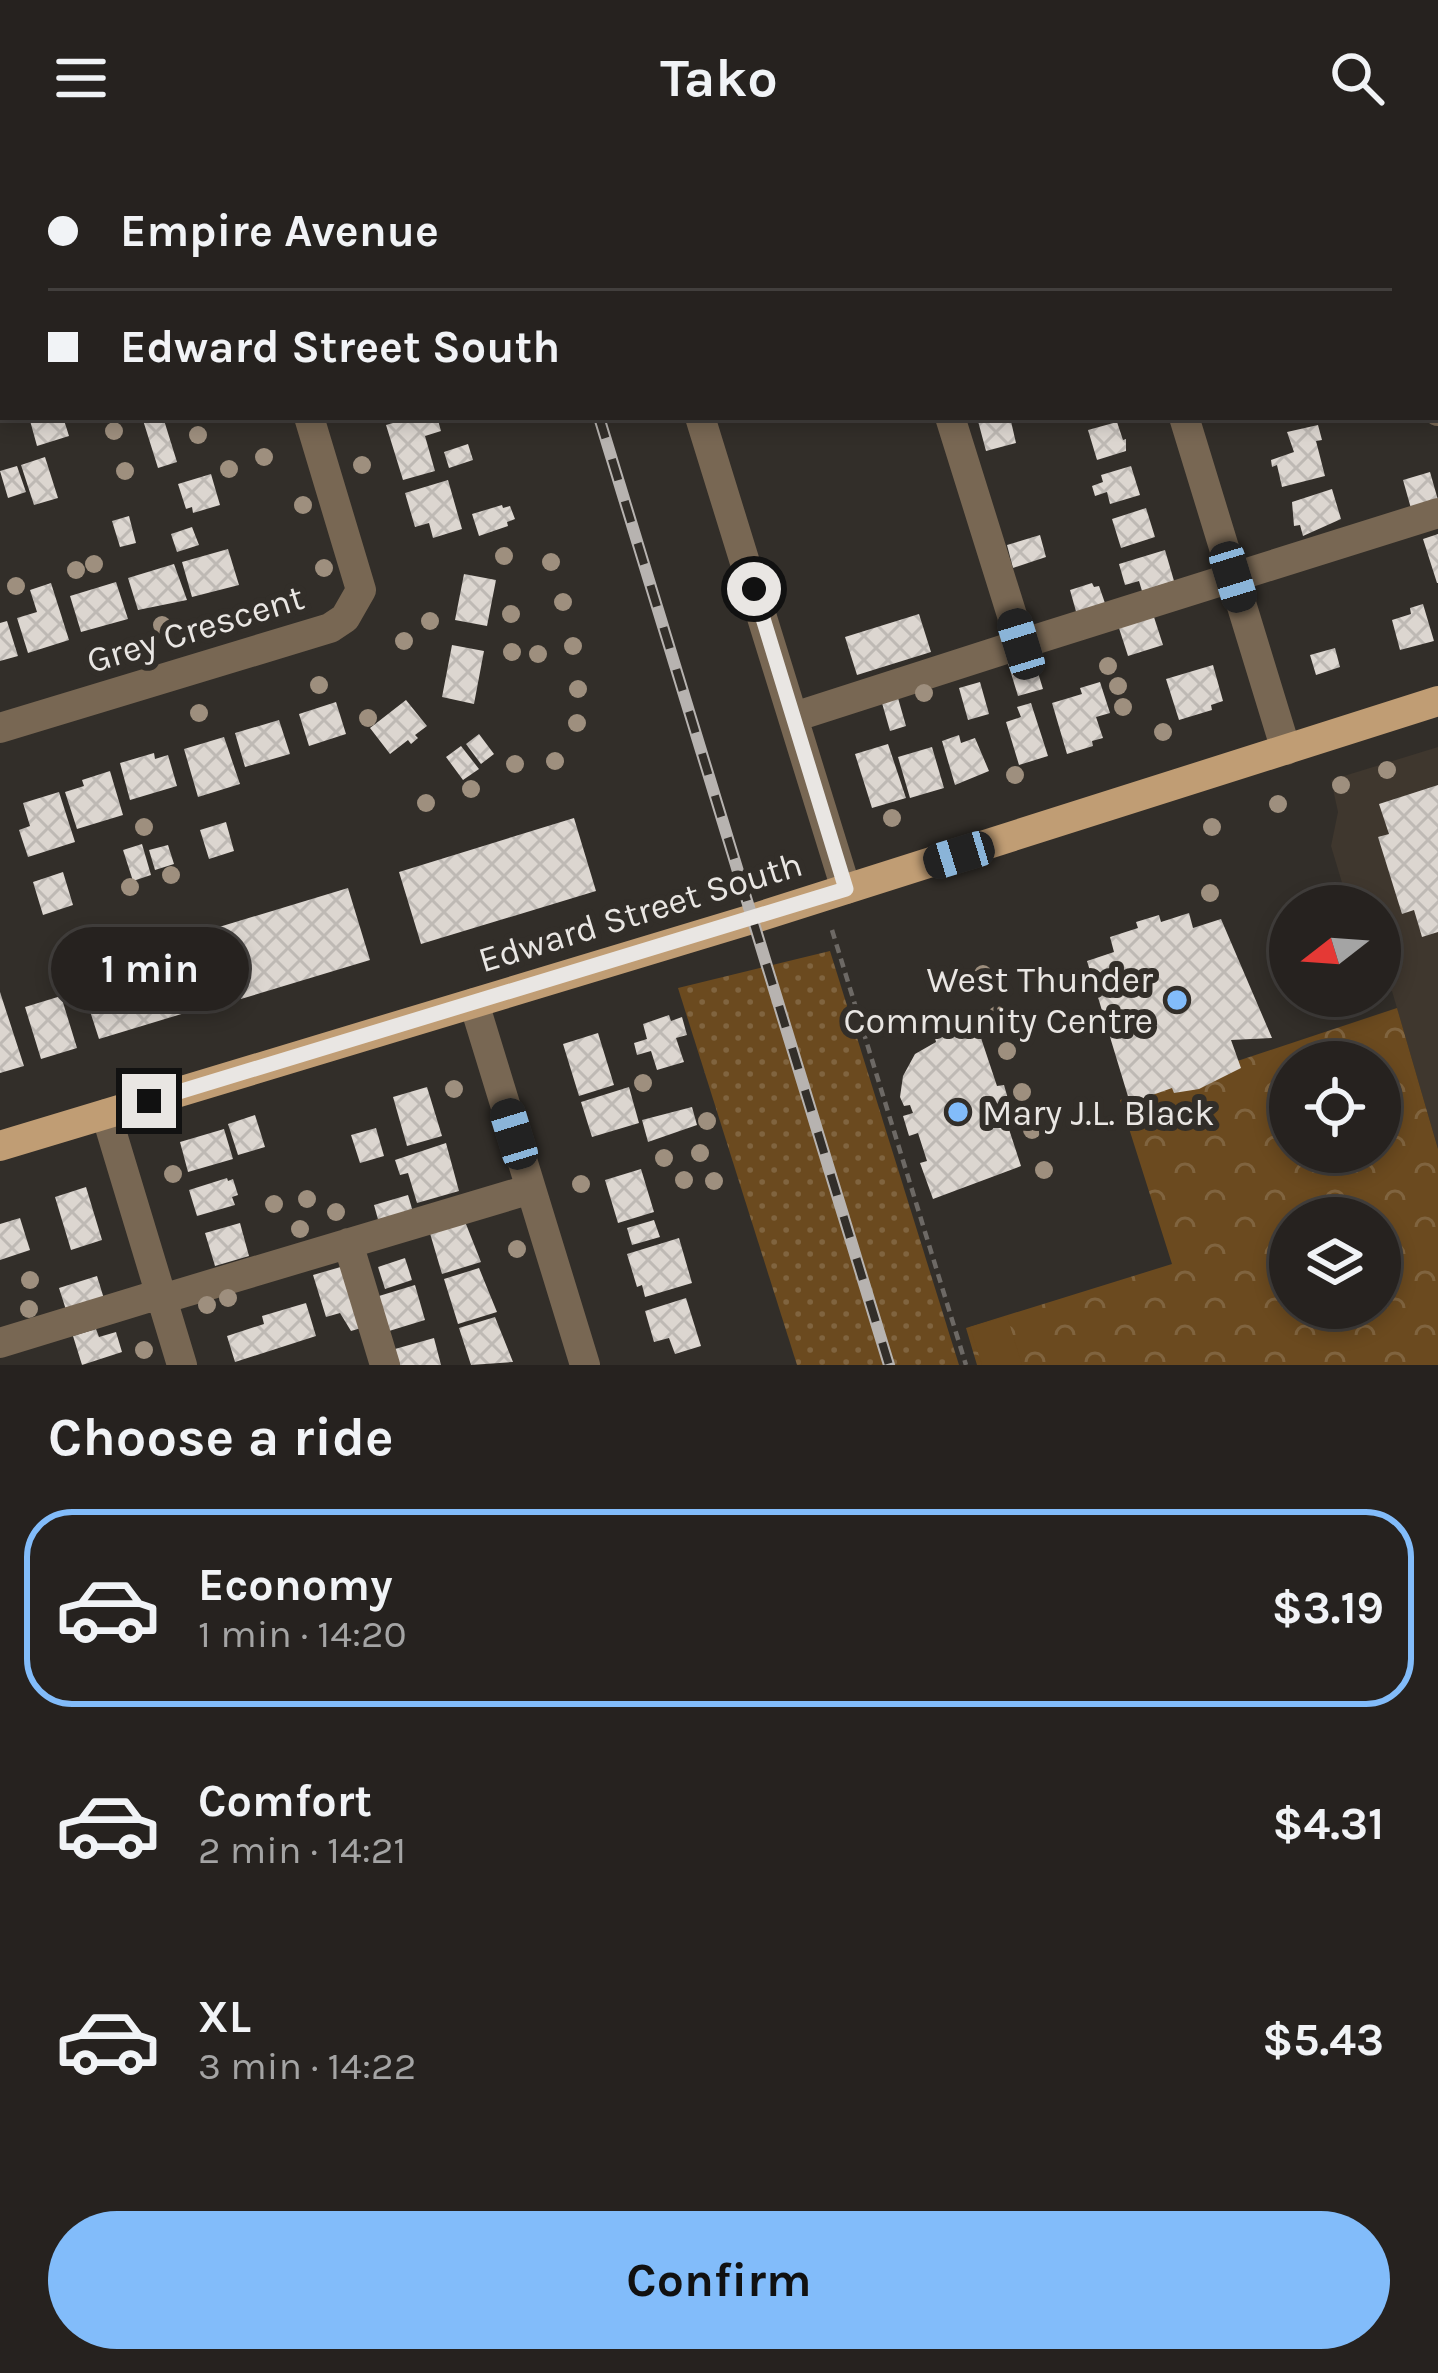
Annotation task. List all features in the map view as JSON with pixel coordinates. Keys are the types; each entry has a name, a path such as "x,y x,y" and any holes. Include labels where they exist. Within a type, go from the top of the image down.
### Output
{"main road":[{"name":"Edward Street South","path":"0,1146 846,889 1438,701"}],"street":[{"name":"Grey Crescent","path":"0,728 330,628 345,618 361,590 310,420"},
{"path":"701,420 846,889"},
{"path":"951,420 1021,644"},
{"path":"1185,420 1286,750"},
{"path":"794,717 1438,513"},
{"path":"474,1003 585,1365"},
{"path":"106,1114 182,1365"},
{"path":"0,1343 531,1189"},
{"path":"348,1243 385,1365"}],"path":[{"path":"832,930 966,1365"}],"shaded area":[{"path":"1438,747 1438,1149 1400,1017 1401,885 1343,885 1331,846 1338,812 1331,780"}],"green space":[{"path":"830,951 959,1365 797,1365 678,988"},
{"path":"1370,1017 1400,1017 1438,1149 1438,1365 977,1365 966,1328 1172,1264 1120,1100 1269,1051 1269,1173 1401,1173 1401,1041 1298,1041"},
{"path":"1007,1316 1022,1365 982,1365 970,1327"}],"building":[{"path":"30,420 64,420 69,436 37,446"},
{"path":"143,420 164,420 177,462 158,468"},
{"path":"438,420 441,431 425,436 435,471 403,480 386,425"},
{"path":"1011,420 1016,443 986,451 978,421"},
{"path":"1117,422 1126,451 1097,460 1088,430"},
{"path":"1318,425 1322,440 1316,441 1325,476 1282,487 1277,465 1272,467 1271,460 1294,452 1287,432"},
{"path":"468,444 473,460 449,468 444,452"},
{"path":"45,457 58,498 34,505 21,465"},
{"path":"17,466 26,492 8,498 0,471"},
{"path":"1131,466 1140,495 1110,504 1107,492 1095,496 1092,486 1103,482 1101,475"},
{"path":"1430,472 1438,500 1412,512 1403,480"},
{"path":"211,474 220,505 193,513 192,507 186,509 178,484"},
{"path":"448,480 462,529 433,538 429,523 415,527 405,493"},
{"path":"1332,489 1341,519 1303,536 1300,525 1294,526 1292,502"},
{"path":"510,506 515,519 479,536 472,514"},
{"path":"1146,508 1155,537 1121,548 1112,519"},
{"path":"129,516 136,543 120,547 112,521"},
{"path":"192,527 199,545 177,552 171,534"},
{"path":"1438,534 1438,583 1437,583 1423,539"},
{"path":"1040,535 1046,557 1013,568 1007,545"},
{"path":"228,549 239,585 192,597 182,562"},
{"path":"1165,550 1174,581 1142,591 1139,581 1125,585 1119,564"},
{"path":"174,564 187,600 138,610 128,578"},
{"path":"464,574 496,580 487,626 455,620"},
{"path":"116,582 128,619 81,632 70,596"},
{"path":"51,583 69,640 28,653 17,618 37,612 30,590"},
{"path":"1092,583 1099,586 1106,606 1077,615 1070,590"},
{"path":"1423,604 1434,641 1400,650 1392,620"},
{"path":"919,614 931,652 857,675 845,637"},
{"path":"1153,614 1163,645 1128,656 1118,625"},
{"path":"7,621 18,656 0,661 0,623"},
{"path":"452,645 484,651 474,704 442,697"},
{"path":"1335,648 1340,667 1316,675 1310,655"},
{"path":"1031,650 1043,689 1018,696 1006,657"},
{"path":"1213,665 1223,701 1211,705 1212,710 1179,720 1166,679"},
{"path":"980,682 989,714 968,720 959,688"},
{"path":"1100,682 1110,713 1096,717 1103,738 1067,754 1052,703 1082,694 1080,688"},
{"path":"898,698 906,726 890,731 882,703"},
{"path":"406,700 427,726 411,744 408,740 390,754 370,728"},
{"path":"336,702 346,734 309,746 299,714"},
{"path":"1031,703 1048,756 1019,765 1006,722 1021,717 1017,707"},
{"path":"279,720 290,754 245,767 235,733"},
{"path":"479,734 494,754 481,764 466,744"},
{"path":"959,735 961,743 975,738 989,771 955,785 942,741"},
{"path":"224,737 240,784 198,797 184,749"},
{"path":"888,744 906,798 872,808 855,754"},
{"path":"461,746 479,769 463,780 446,757"},
{"path":"932,747 944,788 910,798 898,757"},
{"path":"154,753 155,759 168,755 177,786 130,800 120,763"},
{"path":"110,771 123,815 77,829 65,792 84,786 82,780"},
{"path":"1438,785 1438,932 1422,937 1414,910 1402,914 1401,885 1393,885 1378,837 1389,834 1379,804"},
{"path":"59,792 75,842 28,857 19,830 30,826 23,803"},
{"path":"574,818 596,891 421,944 399,872"},
{"path":"226,822 234,851 209,859 200,830"},
{"path":"142,844 151,875 133,881 123,850"},
{"path":"168,845 174,864 155,870 149,850"},
{"path":"63,872 73,905 43,915 33,882"},
{"path":"348,888 370,960 241,999 219,927"},
{"name":"West Thunder Community Centre","path":"1189,913 1193,928 1221,919 1272,1038 1231,1040 1241,1068 1199,1089 1174,1093 1172,1088 1130,1103 1087,961 1114,952 1110,937 1138,928 1136,922 1159,915 1161,922"},
{"path":"179,946 198,1009 99,1039 79,977"},
{"path":"0,992 24,1066 0,1073"},
{"path":"61,996 77,1048 41,1059 25,1007"},
{"path":"669,1015 671,1021 682,1017 687,1035 676,1038 684,1062 657,1070 651,1051 637,1055 634,1043 647,1039 643,1024"},
{"name":"Mary J.L. Black","path":"977,1026 997,1086 1004,1085 1011,1109 1003,1111 1021,1166 933,1199 920,1163 927,1161 918,1133 909,1136 903,1116 913,1113 900,1097 903,1076 915,1054 936,1042 935,1038"},
{"path":"598,1033 614,1085 579,1096 563,1044"},
{"path":"427,1087 442,1136 407,1146 393,1097"},
{"path":"629,1087 639,1123 592,1137 581,1102"},
{"path":"692,1107 697,1125 648,1142 642,1120"},
{"path":"255,1115 265,1147 238,1155 228,1124"},
{"path":"376,1128 384,1156 360,1163 351,1135"},
{"path":"224,1129 233,1159 188,1172 180,1142"},
{"path":"446,1143 459,1191 417,1203 408,1173 400,1175 395,1160"},
{"path":"641,1169 654,1212 618,1223 605,1180"},
{"path":"233,1179 238,1195 232,1197 235,1205 197,1216 189,1190"},
{"path":"86,1187 102,1240 71,1250 55,1197"},
{"path":"408,1195 413,1212 379,1223 374,1205"},
{"path":"20,1218 30,1250 0,1260 0,1224"},
{"path":"464,1219 481,1262 442,1274 429,1230"},
{"path":"654,1220 660,1237 632,1245 627,1228"},
{"path":"240,1223 249,1256 215,1266 205,1233"},
{"path":"679,1238 692,1283 645,1297 627,1254"},
{"path":"405,1258 412,1280 385,1289 378,1267"},
{"path":"344,1266 361,1328 351,1331 340,1313 326,1317 313,1275"},
{"path":"479,1268 497,1312 458,1324 444,1279"},
{"path":"97,1276 105,1302 67,1313 59,1288"},
{"path":"415,1285 425,1320 389,1331 379,1296"},
{"path":"686,1298 701,1346 675,1354 669,1338 654,1342 645,1311"},
{"path":"306,1303 316,1336 235,1362 227,1336 264,1324 262,1316"},
{"path":"495,1317 513,1362 471,1365 459,1328"},
{"path":"96,1329 99,1337 116,1332 122,1352 82,1365 73,1336"},
{"path":"434,1338 441,1365 400,1365 395,1349"}],"railway":[{"path":"600,420 889,1365"}],"place":[{"name":"West Thunder Community Centre","path":"1177,1000"},
{"name":"Mary J.L. Black","path":"958,1112"}],"route":[{"path":"149,1101 846,889 754,589"}]}
